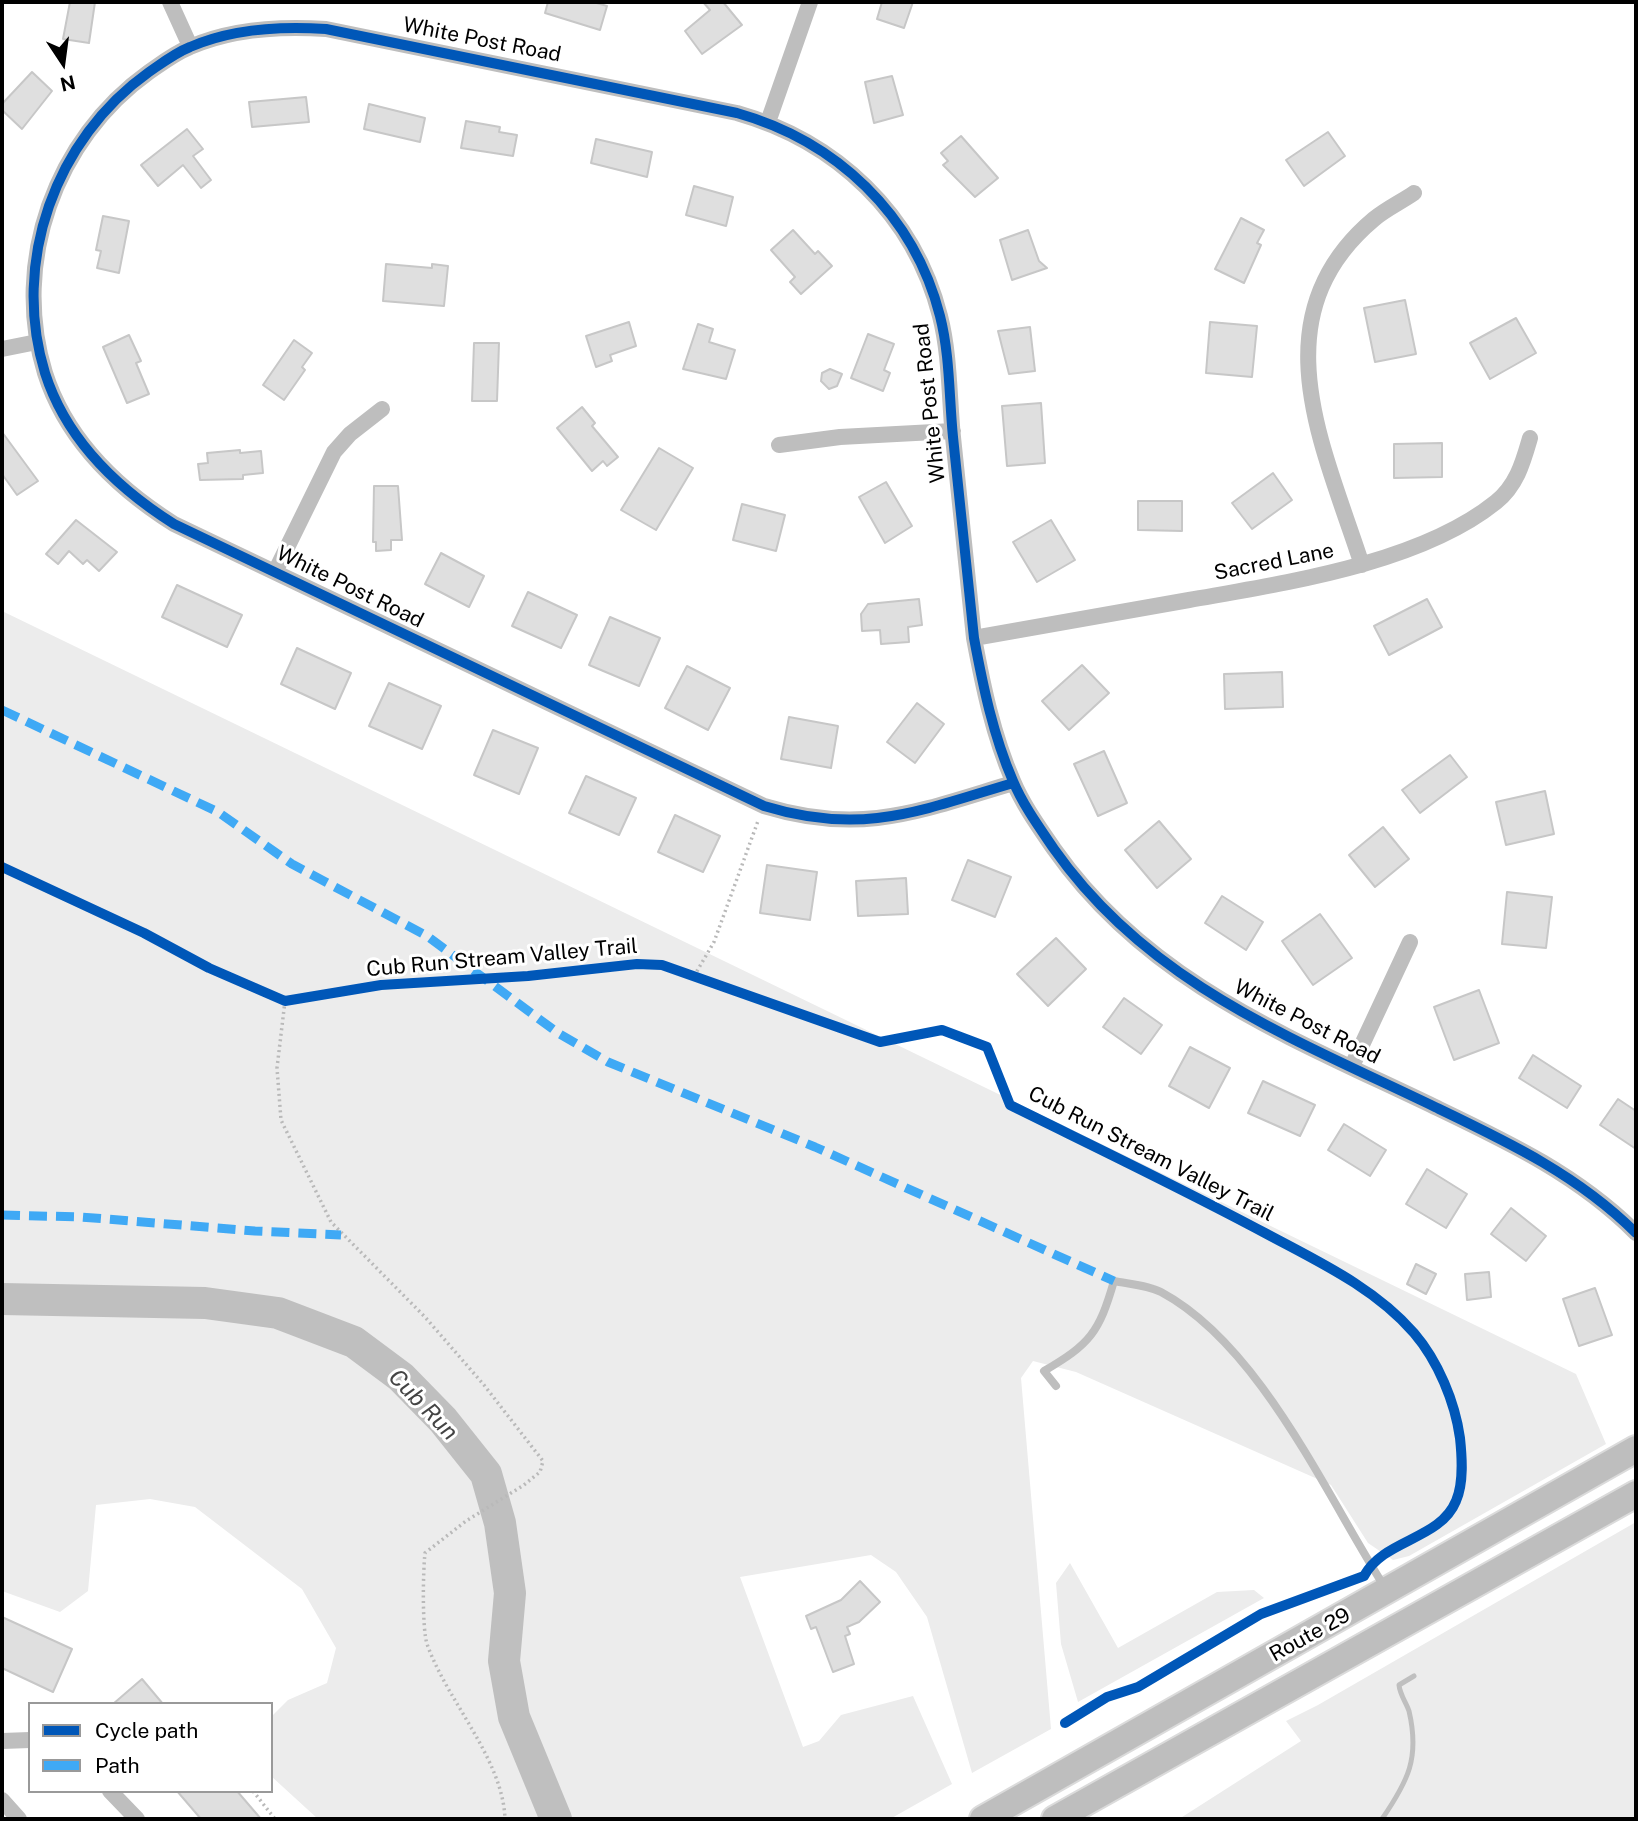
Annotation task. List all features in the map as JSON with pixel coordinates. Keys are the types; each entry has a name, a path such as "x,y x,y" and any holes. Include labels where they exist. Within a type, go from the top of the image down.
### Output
{"main road":[{"name":"Route 29","path":"984,1819 1636,1449"},
{"name":"Route 29","path":"1055,1819 1636,1494"}],"street":[{"path":"170,2 190,47"},
{"path":"768,122 810,2"},
{"name":"White Post Road","path":"1013,783 883,820 822,820 764,806 174,524 115,481 87,450 64,415 46,374 37,342 34,295 37,251 46,210 64,168 88,130 116,99 173,56 190,47 270,29 326,29 573,78 768,122 800,137 853,173 882,202 906,236 927,276 941,319 974,638 991,717 1013,783 1034,820 1073,875 1136,941 1182,976 1228,1005 1528,1152 1605,1203 1636,1233"},
{"path":"1362,565 1309,391 1308,337 1320,293 1343,254 1374,220 1414,193"},
{"path":"2,349 37,342"},
{"path":"275,572 334,453 350,434 382,409"},
{"path":"779,445 840,437 953,431"},
{"name":"Sacred Lane","path":"974,638 1274,585 1362,565 1417,545 1496,502 1520,472 1530,438"},
{"path":"1352,1066 1410,942"},
{"path":"2,1741 28,1740"},
{"path":"112,1793 137,1819"},
{"path":"2,1800 19,1819"}],"lane":[{"path":"1056,1386 1044,1371 1090,1339 1102,1322 1114,1282 1158,1290 1201,1319 1227,1343 1270,1402 1388,1591"}],"path":[{"path":"694,976 714,942 764,806"},
{"path":"2,867 144,933 209,968 285,1001 277,1068 281,1119 331,1222 425,1317 484,1385 543,1461 540,1472 524,1485 466,1521 425,1553 426,1642 454,1703 489,1761 505,1808 505,1819"},
{"path":"255,1793 275,1819"}],"shaded area":[{"path":"2,611 1576,1374 1606,1444 1409,1556 1393,1560 1368,1543 1331,1485 1076,1372 1033,1361 1021,1378 1051,1729 972,1773 927,1617 896,1572 871,1555 740,1577 803,1747 819,1741 841,1715 913,1696 952,1784 890,1819 318,1819 273,1778 273,1715 288,1700 327,1683 336,1648 302,1589 195,1507 150,1499 96,1505 88,1591 60,1612 2,1591"},
{"path":"1636,1522 1636,1819 1179,1819 1301,1741 1286,1721"},
{"path":"1070,1563 1118,1648 1217,1592 1254,1590 1264,1598 1078,1702 1061,1644 1056,1583"}],"building":[{"path":"70,2 95,2 89,43 63,39"},
{"path":"548,2 593,2 607,6 600,30 545,13"},
{"path":"703,2 723,2 742,25 702,54 685,31 710,10"},
{"path":"882,2 913,2 904,28 877,19"},
{"path":"32,72 52,91 22,129 2,110 2,104"},
{"path":"892,76 903,115 874,123 865,82"},
{"path":"306,97 309,122 252,127 249,102"},
{"path":"369,104 425,118 420,142 364,129"},
{"path":"466,121 500,127 499,132 517,135 513,156 461,148"},
{"path":"187,129 203,149 193,156 211,180 201,188 183,165 158,186 141,165"},
{"path":"1328,132 1345,156 1304,186 1286,160"},
{"path":"961,136 998,178 975,197 943,165 948,161 941,153"},
{"path":"596,139 652,152 647,177 591,163"},
{"path":"694,186 733,197 726,226 686,215"},
{"path":"103,216 129,221 119,273 97,268 101,251 96,250"},
{"path":"1241,218 1264,230 1257,243 1261,245 1244,283 1215,269"},
{"path":"793,230 815,254 818,251 832,266 801,294 790,282 795,277 771,250"},
{"path":"1028,230 1039,261 1047,268 1012,280 1000,240"},
{"path":"386,264 432,268 432,264 448,266 444,306 383,301"},
{"path":"1405,300 1416,354 1375,362 1364,308"},
{"path":"1516,318 1536,353 1490,379 1470,343"},
{"path":"629,322 636,346 610,355 612,361 596,367 586,336"},
{"path":"1210,322 1257,326 1252,377 1206,373"},
{"path":"698,324 713,329 709,342 735,350 726,379 683,369"},
{"path":"1030,327 1035,371 1009,374 998,331"},
{"path":"868,334 894,344 884,370 890,373 883,391 851,378"},
{"path":"129,335 141,361 136,363 149,394 127,403 103,347"},
{"path":"294,340 312,353 302,367 305,370 284,400 263,385"},
{"path":"474,343 499,343 497,401 472,401"},
{"path":"830,369 842,374 837,386 829,389 821,381 822,373"},
{"path":"1041,403 1045,463 1007,466 1002,406"},
{"path":"582,407 595,423 592,426 618,457 607,466 603,461 592,471 557,428"},
{"path":"2,432 38,481 17,495 2,474"},
{"path":"1442,443 1442,477 1394,478 1394,444"},
{"path":"659,448 693,468 656,530 621,510"},
{"path":"240,450 240,453 261,451 263,473 243,475 243,479 200,480 198,464 208,463 207,453"},
{"path":"1273,473 1292,500 1252,529 1232,503"},
{"path":"886,482 912,526 885,543 859,497"},
{"path":"374,486 398,486 402,540 391,540 391,550 376,551 376,542 373,542"},
{"path":"1138,501 1182,501 1182,531 1138,530"},
{"path":"742,504 785,515 776,551 733,540"},
{"path":"76,520 117,552 99,571 87,560 83,564 69,551 58,564 46,554"},
{"path":"1051,520 1075,560 1037,582 1013,542"},
{"path":"441,553 484,576 469,607 425,584"},
{"path":"177,585 242,615 227,647 162,617"},
{"path":"528,592 577,615 561,648 512,626"},
{"path":"919,599 922,625 908,627 909,642 881,644 880,630 862,631 861,614 868,604"},
{"path":"1427,599 1442,627 1389,655 1374,626"},
{"path":"610,617 660,638 639,686 589,665"},
{"path":"297,648 351,673 335,709 281,684"},
{"path":"1082,665 1109,693 1069,730 1042,701"},
{"path":"687,666 730,688 708,730 665,708"},
{"path":"1282,672 1283,707 1225,709 1224,674"},
{"path":"389,683 441,706 422,749 369,726"},
{"path":"917,703 944,724 915,763 887,742"},
{"path":"789,717 838,726 831,768 781,759"},
{"path":"493,730 538,748 519,794 474,775"},
{"path":"1104,751 1127,803 1098,816 1074,764"},
{"path":"1450,755 1467,777 1420,813 1402,790"},
{"path":"586,776 636,798 619,835 569,813"},
{"path":"1545,791 1554,834 1506,845 1496,802"},
{"path":"675,815 720,836 703,872 658,852"},
{"path":"1159,821 1191,859 1157,888 1125,850"},
{"path":"1383,827 1409,859 1375,887 1349,855"},
{"path":"968,860 1011,877 995,917 952,900"},
{"path":"767,865 817,872 810,920 760,913"},
{"path":"906,878 908,914 858,916 856,881"},
{"path":"1507,892 1552,897 1546,948 1502,944"},
{"path":"1222,896 1263,922 1246,950 1205,923"},
{"path":"1320,914 1352,958 1313,985 1282,941"},
{"path":"1056,938 1086,969 1048,1006 1017,974"},
{"path":"1479,990 1499,1043 1454,1060 1434,1007"},
{"path":"1124,998 1162,1025 1141,1054 1103,1027"},
{"path":"1190,1047 1230,1068 1209,1108 1169,1086"},
{"path":"1533,1055 1581,1086 1567,1108 1519,1078"},
{"path":"1263,1081 1315,1105 1300,1136 1248,1113"},
{"path":"1618,1099 1636,1111 1636,1149 1600,1125"},
{"path":"1344,1124 1386,1150 1370,1176 1328,1150"},
{"path":"1427,1169 1467,1194 1446,1228 1406,1204"},
{"path":"1511,1208 1546,1236 1526,1261 1491,1234"},
{"path":"1416,1264 1436,1274 1426,1294 1407,1284"},
{"path":"1489,1272 1491,1297 1467,1300 1465,1274"},
{"path":"1595,1288 1612,1335 1579,1346 1563,1299"},
{"path":"860,1581 880,1602 859,1622 847,1627 850,1634 845,1636 854,1664 833,1672 816,1627 811,1629 806,1616 841,1600"},
{"path":"2,1617 72,1649 53,1692 2,1668"},
{"path":"142,1679 161,1702 115,1702"},
{"path":"179,1793 239,1793 261,1819 201,1819"}],"waterway":[{"name":"Cub Run","path":"2,1299 205,1303 278,1313 354,1342 401,1377 443,1420 486,1474 500,1523 510,1593 504,1661 514,1717 556,1819"},
{"path":"1382,1819 1405,1781 1412,1756 1409,1711 1399,1685 1414,1676"}],"marked path":[{"path":"2,710 218,812 292,864 427,936 558,1033 608,1062 815,1147 1114,1281"},
{"path":"2,1215 81,1217 341,1235"}],"cycle path":[{"path":"1013,783 919,810 861,819 799,815 764,806 174,524 153,510 96,460 66,419 45,373 36,331 34,289 38,247 49,206 66,167 88,132 116,100 149,72 184,49 239,33 309,28 326,29 737,113 807,142 838,163 866,187 890,214 911,245 928,279 940,316 947,361 974,638 981,674 994,728 1013,781 1026,807 1054,849 1092,896 1134,937 1179,972 1226,1003 1277,1031 1489,1133 1541,1161 1614,1212 1636,1233"},
{"name":"Cub Run Stream Valley Trail","path":"2,867 144,933 209,968 285,1001 381,985 528,976 637,964 662,965 880,1042 942,1030 987,1047 1010,1105 1305,1254 1344,1276 1381,1302 1423,1344 1438,1369 1454,1410 1462,1462 1459,1494 1448,1514 1438,1524 1385,1554 1364,1576 1261,1614 1138,1687 1107,1697 1065,1723"}]}
